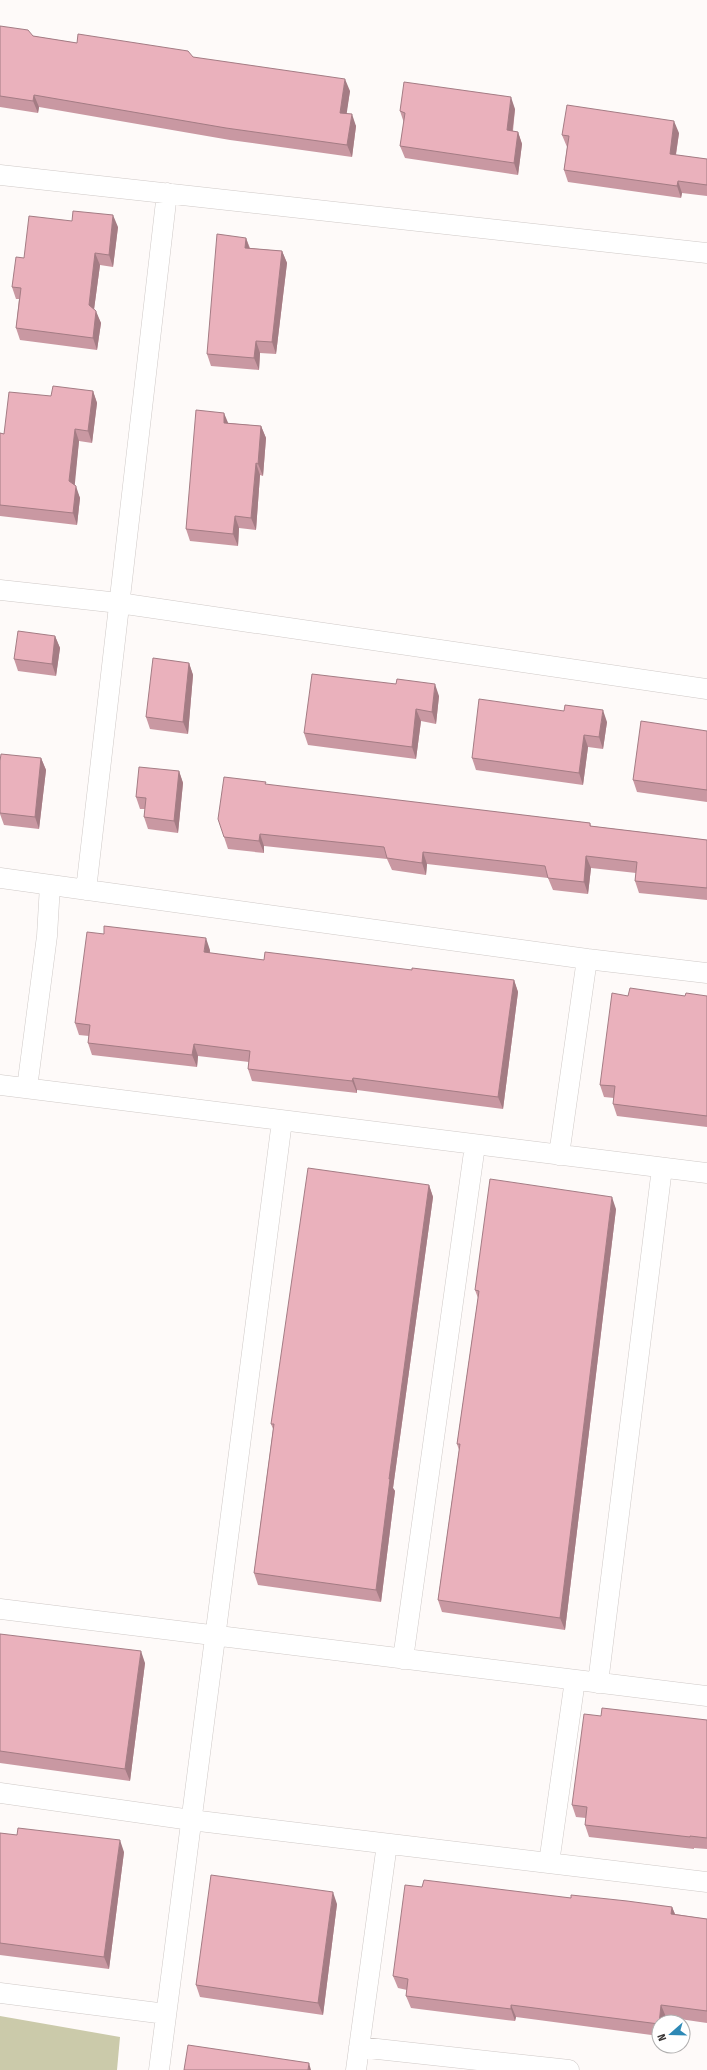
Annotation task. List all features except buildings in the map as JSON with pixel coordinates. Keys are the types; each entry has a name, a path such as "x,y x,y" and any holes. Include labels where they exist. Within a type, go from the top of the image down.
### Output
{"lane":[{"path":"0,175 707,253"},
{"path":"86,890 167,193"},
{"path":"0,590 120,603 707,689"},
{"path":"0,878 587,959 707,973"},
{"path":"27,1088 47,936 50,885"},
{"path":"559,1155 587,959"},
{"path":"0,1085 707,1173"},
{"path":"159,2070 282,1121"},
{"path":"403,1659 475,1145"},
{"path":"598,1683 662,1168"},
{"path":"0,1609 707,1696"},
{"path":"550,1863 575,1680"},
{"path":"0,1793 192,1820 707,1882"},
{"path":"356,2070 387,1844"},
{"path":"0,1993 166,2014"},
{"path":"359,2047 569,2070"}],"green space":[{"path":"0,2016 120,2037 117,2070 0,2070"}]}
